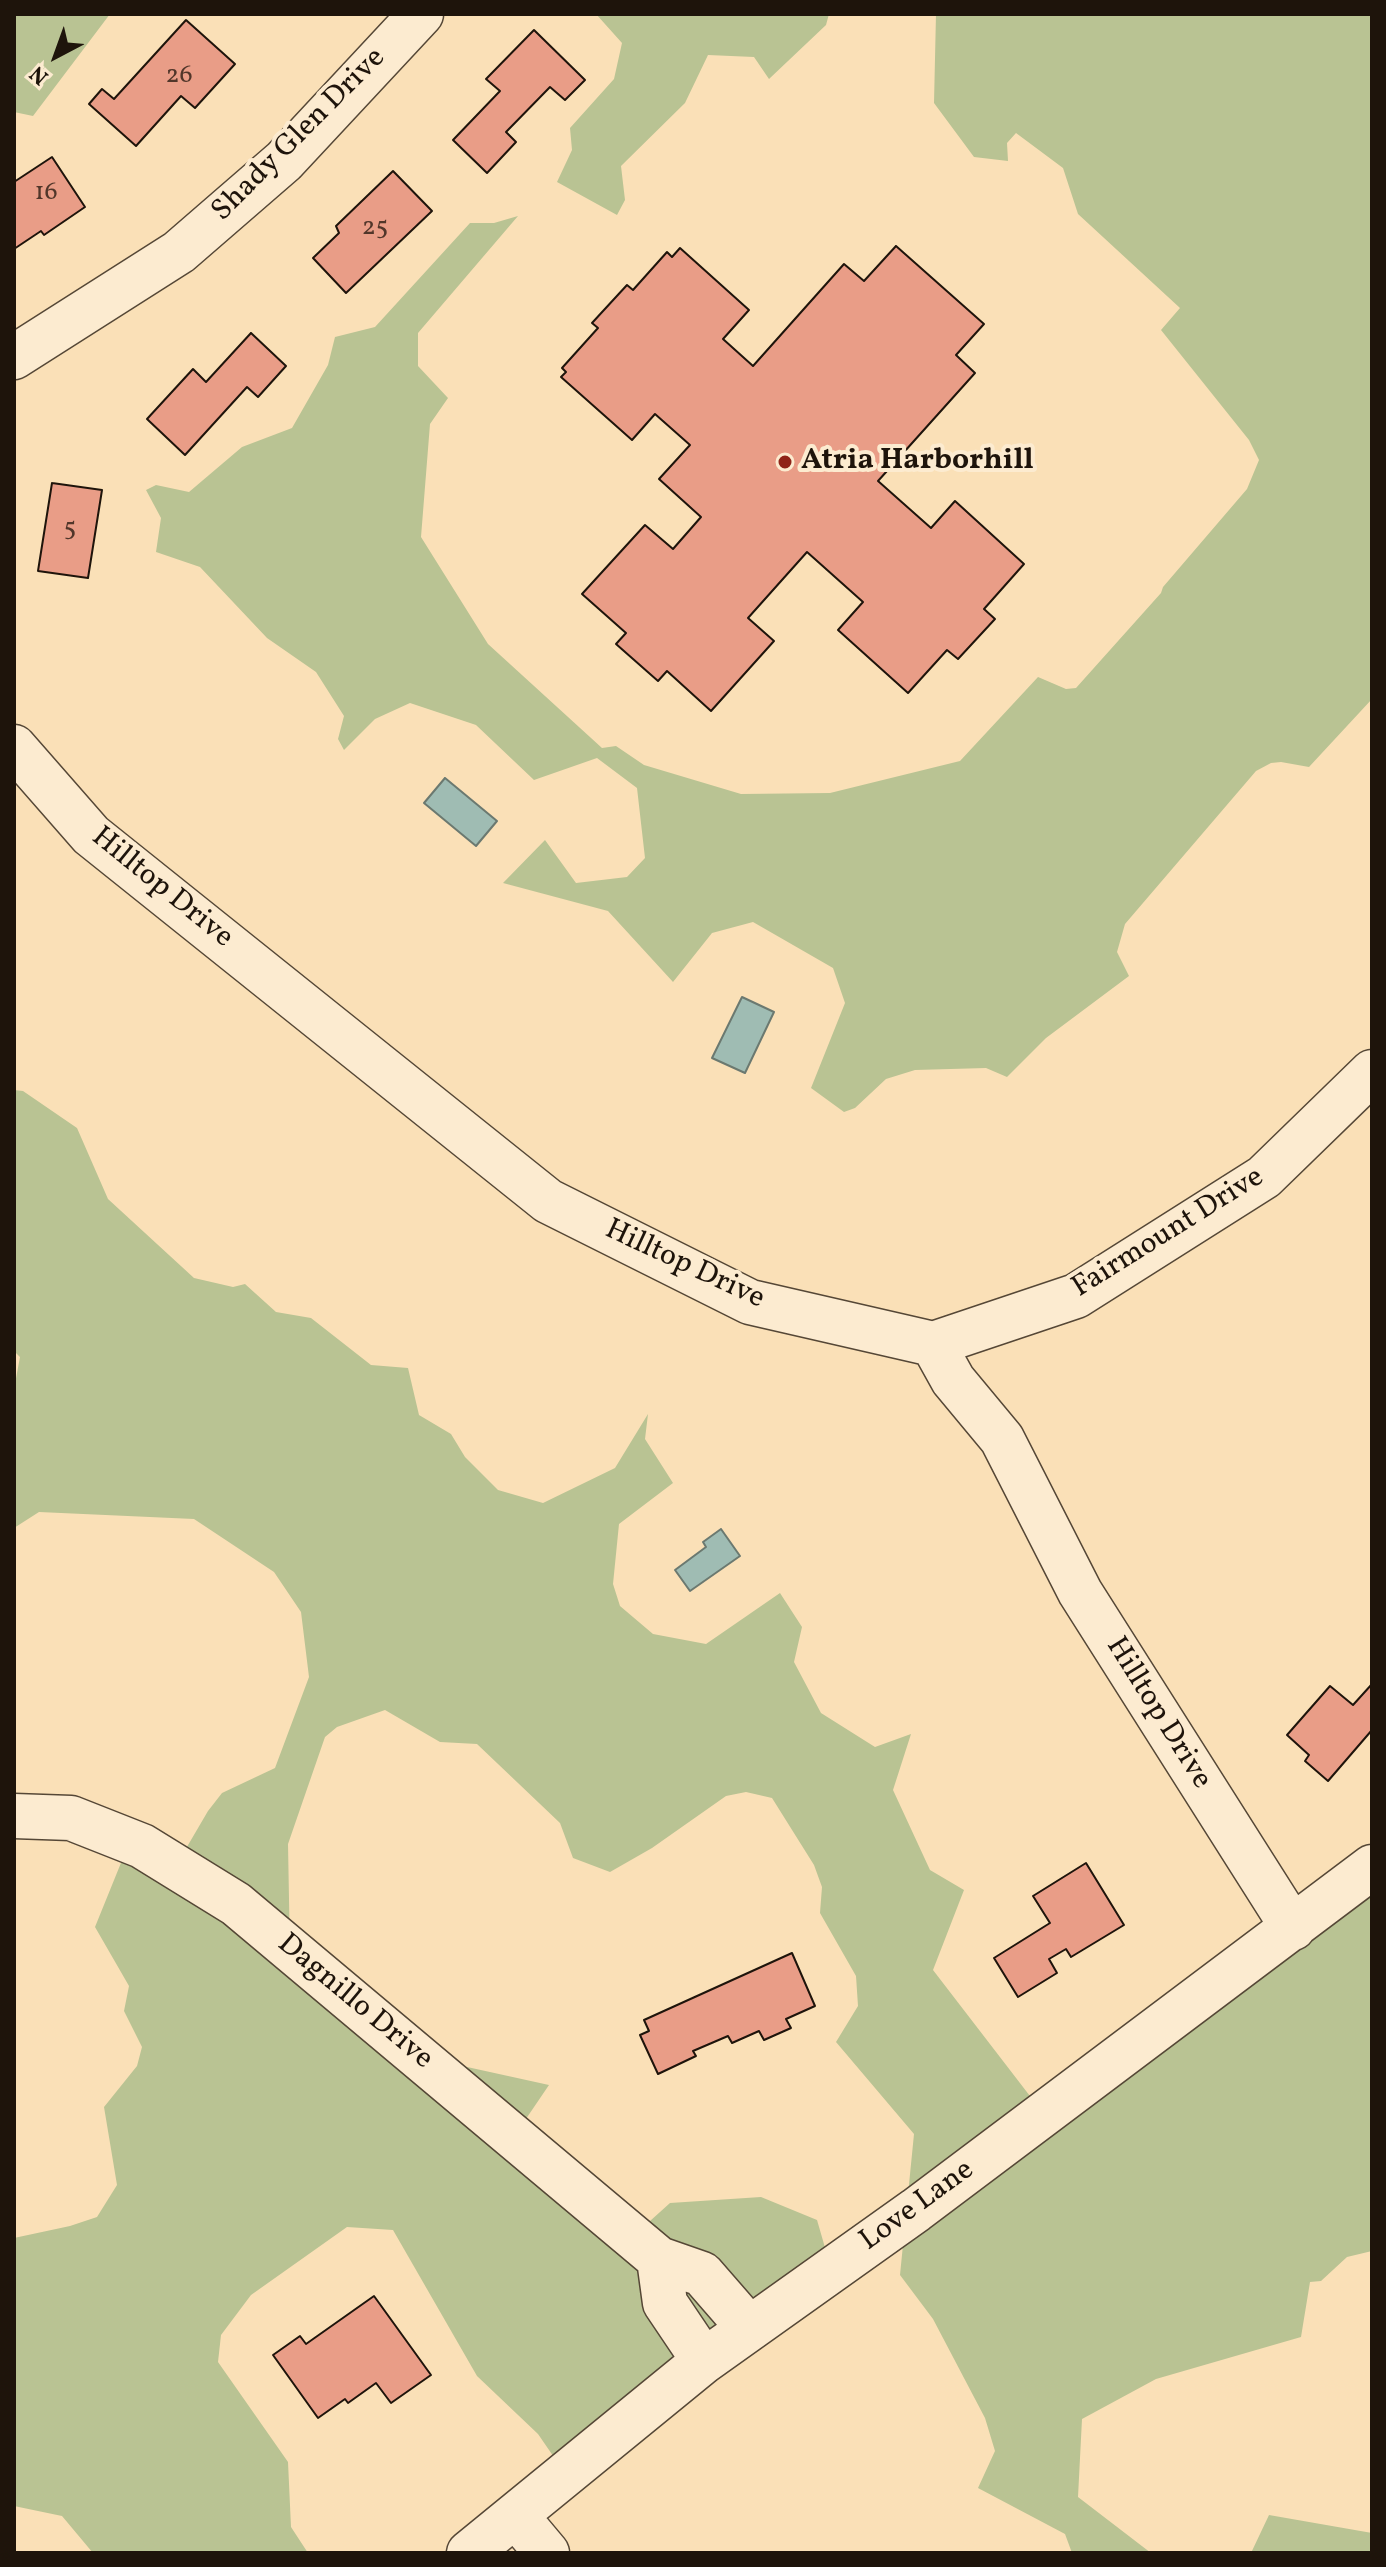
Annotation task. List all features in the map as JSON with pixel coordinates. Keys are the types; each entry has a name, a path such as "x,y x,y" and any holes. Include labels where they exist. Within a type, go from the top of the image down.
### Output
{"street":[{"name":"Shady Glen Drive","path":"14,357 179,252 284,161 421,14"},
{"name":"Hilltop Drive","path":"14,747 91,835 548,1201 750,1302 933,1344 953,1380 1002,1439 1080,1592 1293,1928"},
{"name":"Fairmount Drive","path":"933,1344 1076,1296 1264,1177 1372,1072"},
{"name":"Dagnillo Drive","path":"14,1816 71,1818 142,1846 236,1904 659,2259 702,2274 749,2328"},
{"name":"Love Lane","path":"469,2553 704,2361 916,2210 1372,1867"},
{"path":"659,2259 665,2303 704,2361"},
{"path":"516,2516 547,2553"}],"green space":[{"path":"14,14 110,14 33,116 14,112"},
{"path":"596,14 829,14 826,25 769,79 754,57 708,55 685,103 621,166 625,200 617,215 557,182 572,150 570,128 614,79 622,43"},
{"path":"936,14 1372,14 1372,699 1309,767 1281,762 1271,763 1256,771 1125,924 1117,952 1129,976 1046,1038 1007,1077 986,1068 915,1070 886,1079 855,1108 844,1112 811,1088 845,1003 833,968 753,922 712,933 673,982 608,911 503,883 545,840 576,883 627,877 645,858 637,788 597,758 534,780 476,725 410,703 375,719 344,750 338,739 344,716 316,672 267,638 200,567 156,552 161,518 146,490 156,485 189,492 242,447 292,428 328,365 335,337 375,327 470,223 494,223 518,216 418,333 418,366 448,398 430,424 421,537 488,644 602,748 616,746 644,765 741,794 830,793 960,761 1038,677 1066,689 1076,688 1161,593 1247,489 1259,460 1249,440 1161,330 1180,308 1078,214 1063,168 1016,133 1007,143 1008,161 974,157 934,103"},
{"path":"14,1090 23,1091 77,1128 108,1199 194,1278 233,1287 245,1284 276,1312 311,1318 371,1365 408,1368 419,1415 451,1434 465,1457 498,1490 543,1503 615,1468 648,1414 645,1439 673,1483 619,1524 613,1584 620,1606 653,1634 706,1644 780,1593 802,1627 794,1662 821,1713 875,1747 911,1734 893,1790 930,1870 964,1890 933,1970 1033,2100 1372,1871 1372,2251 1347,2257 1321,2281 1310,2282 1301,2337 1156,2379 1082,2419 1078,2497 1151,2553 1072,2553 1065,2534 978,2488 995,2451 985,2418 933,2319 900,2275 914,2134 836,2042 858,2006 856,1976 820,1913 822,1887 814,1865 772,1798 746,1792 726,1796 652,1848 610,1872 573,1858 560,1823 477,1744 440,1742 385,1710 337,1727 325,1737 288,1844 290,1954 408,2054 549,2085 515,2135 630,2239 670,2203 761,2197 817,2220 835,2282 569,2479 538,2434 477,2376 393,2230 347,2227 251,2295 221,2335 218,2362 288,2462 291,2527 308,2553 93,2553 62,2516 14,2506 14,2238 97,2217 117,2185 104,2107 137,2066 142,2047 124,2011 129,1986 95,1927 125,1853 174,1869 222,1793 275,1768 309,1677 301,1612 274,1572 194,1519 39,1512 14,1528 14,1389 20,1357 14,1351"},
{"path":"1269,2515 1372,2533 1372,2553 1251,2553"}],"water":[{"path":"445,778 497,821 476,846 424,803"},
{"path":"742,997 774,1012 745,1073 712,1058"},
{"path":"721,1529 740,1556 690,1591 675,1570 706,1547 703,1542"}],"building":[{"path":"186,20 235,64 195,108 181,96 136,146 89,104 102,89 114,99"},
{"path":"534,30 585,80 565,100 550,87 506,132 516,142 487,173 453,140 500,91 486,79"},
{"path":"52,157 85,207 44,235 41,231 14,249 14,182"},
{"path":"393,171 432,211 346,293 313,258 339,233 336,226"},
{"name":"Atria Harborhill","path":"896,246 984,324 956,355 975,373 878,481 931,528 955,501 1024,564 984,609 995,619 958,659 947,650 908,693 838,630 863,602 807,552 748,618 774,641 711,711 667,671 658,681 616,644 626,633 582,594 645,525 673,549 701,517 659,479 690,445 655,414 632,440 561,377 566,372 562,368 598,328 592,323 627,285 633,290 667,252 672,257 680,248 749,310 723,339 753,366 844,264 864,281"},
{"path":"251,333 286,366 258,397 247,387 185,455 147,419 193,369 206,382"},
{"path":"52,483 102,490 88,578 38,571"},
{"path":"1372,1684 1372,1730 1328,1781 1305,1761 1309,1755 1287,1735 1330,1686 1353,1705"},
{"path":"1086,1863 1124,1925 1071,1957 1066,1949 1049,1959 1057,1973 1018,1997 994,1958 1050,1923 1033,1896"},
{"path":"792,1953 815,2006 786,2019 791,2028 764,2040 759,2031 732,2043 728,2036 693,2051 696,2056 658,2074 640,2035 649,2031 644,2020"},
{"path":"374,2296 431,2375 391,2403 376,2383 348,2403 345,2399 318,2418 273,2355 300,2336 306,2344"}],"place":[{"name":"Atria Harborhill","path":"785,462"}]}
